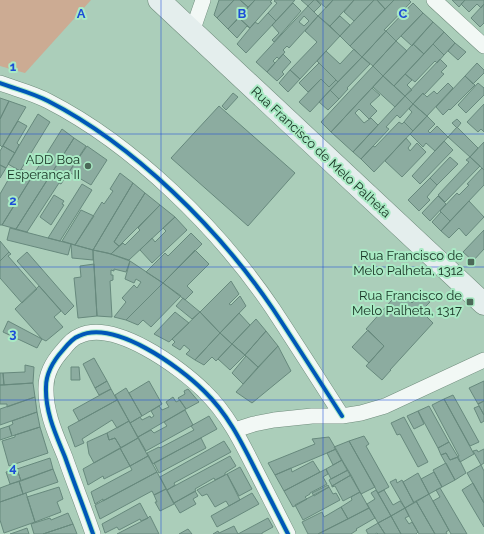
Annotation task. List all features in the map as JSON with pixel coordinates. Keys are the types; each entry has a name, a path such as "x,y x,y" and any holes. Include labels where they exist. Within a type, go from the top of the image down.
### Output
{"main road":[{"name":"Rua Francisco de Melo Palheta","path":"159,0 484,304"}],"street":[{"path":"192,32 203,0"},
{"path":"434,0 484,46"},
{"path":"0,83 46,100 83,120 133,158 168,188 201,221 236,260 272,308 342,416"},
{"path":"93,534 51,420 46,388 48,374 55,359 66,346 79,336 93,332 107,333 126,339 176,366 205,391 222,410 235,430 288,534"},
{"path":"235,430 274,420 312,416 342,416 361,413 385,406 484,360"}],"shaded area":[{"path":"0,0 91,0 25,73 0,66"}],"building":[{"path":"219,0 234,0 217,18 214,15"},
{"path":"234,0 240,0 248,7 228,29 217,18"},
{"path":"240,0 255,0 248,7"},
{"path":"255,0 272,0 270,2 272,3 250,28 239,18"},
{"path":"295,0 276,21 268,13 277,3 274,1"},
{"path":"301,0 314,0 308,6"},
{"path":"314,0 321,5 314,12 308,6"},
{"path":"317,0 333,0 326,8"},
{"path":"333,0 354,0 330,26 318,16"},
{"path":"354,0 374,0 354,21 344,12"},
{"path":"374,0 377,0 385,9 350,46 340,36"},
{"path":"377,0 394,0 385,9"},
{"path":"394,0 409,0 411,2 384,30 386,31 362,57 350,46"},
{"path":"452,0 465,0 459,7"},
{"path":"465,0 484,0 484,4 481,8 477,4 469,12 461,4"},
{"path":"293,3 301,11 274,42 272,40 279,33 272,25"},
{"path":"413,3 423,13 396,41 386,31"},
{"path":"484,4 484,23 480,27 471,18"},
{"path":"308,6 318,16 289,48 287,46 283,50 285,52 279,59 277,57 273,61 275,63 267,72 256,62","holes":["304,16 309,21 304,26 299,22"]},
{"path":"268,13 276,21 246,53 237,44 255,22 258,24"},
{"path":"423,13 433,22 412,46 401,36"},
{"path":"318,16 340,36 300,79 290,70 317,42 305,31"},
{"path":"340,16 350,25 340,36 330,26"},
{"path":"239,18 250,28 247,26 237,38 228,29"},
{"path":"433,22 444,32 424,54 413,44"},
{"path":"386,31 396,41 373,66 362,57"},
{"path":"444,32 455,43 444,55 433,44"},
{"path":"396,41 407,51 383,76 373,66"},
{"path":"455,43 466,52 458,60 448,51"},
{"path":"413,44 424,54 394,86 383,76"},
{"path":"433,44 444,55 437,63 435,61 415,82 405,74"},
{"path":"354,49 362,57 338,82 317,61 326,51 340,64"},
{"path":"283,54 291,62 282,72 284,74 277,81 267,72"},
{"path":"362,57 370,64 347,88 348,89 339,99 330,90"},
{"path":"440,59 447,66 441,72 444,74 413,104 405,96"},
{"path":"319,63 336,80 329,87 321,79 308,92 299,83"},
{"path":"477,63 484,70 484,73 473,84 465,76"},
{"path":"373,66 383,76 331,132 321,122"},
{"path":"290,70 300,79 288,92 279,83"},
{"path":"405,74 412,80 407,85 412,90 405,96 394,86"},
{"path":"383,76 405,96 395,107 373,87"},
{"path":"465,76 475,85 443,115 436,107"},
{"path":"321,79 329,87 336,80 338,82 310,112 299,102"},
{"path":"448,83 453,88 427,116 413,104 423,93 427,97 434,91 437,94"},
{"path":"478,83 484,88 484,95 466,113 458,105"},
{"path":"372,88 380,95 370,104 377,111 369,119 359,109 355,113 364,123 371,118 378,125 353,152 331,132"},
{"path":"330,90 339,99 328,110 319,102"},
{"path":"233,93 238,97 226,110 222,106"},
{"path":"405,96 413,104 400,118 397,115 386,127 389,129 361,159 353,152"},
{"path":"0,98 9,101 0,119"},
{"path":"9,101 26,107 2,147 0,145 0,119"},
{"path":"413,104 427,116 413,131 404,122 412,112 409,109"},
{"path":"484,104 484,132 481,129 478,132 467,122"},
{"path":"219,106 295,173 248,226 171,158"},
{"path":"38,114 50,122 20,171 8,164"},
{"path":"427,116 435,124 428,131 430,133 437,126 448,137 435,151 426,143 423,147 410,134"},
{"path":"457,119 461,123 457,128 452,123"},
{"path":"18,121 27,126 17,143 19,145 15,153 3,146"},
{"path":"399,122 402,124 404,122 413,131 374,172 361,159"},
{"path":"457,127 478,148 470,157 448,137"},
{"path":"62,129 74,138 16,229 2,225"},
{"path":"74,138 86,146 61,184 59,183 27,232 16,229"},
{"path":"406,138 411,144 408,148 410,151 417,143 426,152 402,177 385,161"},
{"path":"444,141 453,150 420,184 412,176"},
{"path":"484,142 484,170 470,157"},
{"path":"3,146 15,153 6,168 0,165 0,151"},
{"name":"ADD Boa Esperança II","path":"87,146 107,160 91,185 69,172"},
{"path":"450,157 458,164 437,185 430,178"},
{"path":"470,157 480,166 445,202 438,195 469,162 466,160"},
{"path":"0,165 6,168 0,178"},
{"path":"15,168 20,171 21,169 33,175 2,225 0,225 0,194"},
{"path":"482,168 484,170 484,185 450,221 440,211 457,193 459,195 469,185 467,184"},
{"path":"120,173 133,183 93,250 75,245 102,202 104,204 113,191 110,189"},
{"path":"430,178 437,185 427,197 430,200 419,211 408,200"},
{"path":"133,183 145,193 114,242 119,246 111,254 93,250"},
{"path":"82,184 92,190 60,241 48,238"},
{"path":"145,193 160,205 119,246 114,242"},
{"path":"54,195 64,201 62,204 64,205 51,225 40,217"},
{"path":"438,196 446,204 430,221 422,213"},
{"path":"469,201 484,217 466,236 459,228 449,238 441,231"},
{"path":"160,205 175,217 129,260 111,254 123,243 125,245 140,230 138,228"},
{"path":"81,210 94,216 75,245 62,241"},
{"path":"441,212 450,221 441,231 432,222"},
{"path":"175,217 187,230 152,263 140,250 152,238 155,242 166,231 163,228"},
{"path":"10,228 71,244 68,255 7,240"},
{"path":"484,230 484,249 473,261 463,252"},
{"path":"191,233 202,244 163,283 146,272 165,253 168,256"},
{"path":"0,241 9,252 0,261"},
{"path":"71,244 93,250 93,260 72,258"},
{"path":"93,250 108,253 130,261 126,272 114,269 114,271 111,270 111,275 113,275 113,280 110,281 112,317 97,316"},
{"path":"195,250 209,264 187,286 193,292 185,300 163,283"},
{"path":"9,252 11,254 8,256 37,289 22,303 0,278 0,261"},
{"path":"27,252 74,306 65,315 17,261"},
{"path":"130,261 163,283 126,320 114,317 126,302 122,298 134,285 137,288 141,282 136,279 134,283 125,279"},
{"path":"94,264 97,316 78,318 74,278 81,277 80,266"},
{"path":"231,281 239,294 229,304 231,305 240,296 246,306 220,333 200,312"},
{"path":"163,283 181,296 151,327 143,320 138,325 126,320"},
{"path":"39,286 61,311 54,317 63,327 46,341 42,339 15,309"},
{"path":"400,291 412,303 421,293 430,302 421,311 433,323 382,380 366,366 384,346 366,329"},
{"path":"183,298 200,312 192,319 176,306"},
{"path":"175,312 189,323 169,342 154,334"},
{"path":"200,312 220,333 195,360 186,354 190,350 184,345 180,350 172,345 175,342 172,339"},
{"path":"239,313 250,325 232,344 220,333"},
{"path":"256,319 266,331 245,355 232,344"},
{"path":"8,321 42,339 37,348 3,332"},
{"path":"368,330 384,346 369,363 352,347"},
{"path":"266,331 278,346 258,367 245,355"},
{"path":"220,333 232,344 216,361 212,357 204,365 195,360"},
{"path":"232,344 245,355 230,370 218,359"},
{"path":"278,346 291,371 252,403 236,392"},
{"path":"246,356 258,367 243,384 232,373"},
{"path":"94,358 107,381 95,388 83,364"},
{"path":"25,365 34,367 33,383 4,385 3,373 25,372"},
{"path":"71,367 79,367 80,380 71,380"},
{"path":"0,373 3,373 4,385 0,385"},
{"path":"107,381 111,389 99,395 95,388"},
{"path":"149,381 162,404 142,416 129,393"},
{"path":"484,381 484,401 478,404 469,388"},
{"path":"33,383 35,397 7,407 7,404 0,404 0,385"},
{"path":"126,388 142,416 130,423 115,395"},
{"path":"111,389 117,400 79,421 73,410"},
{"path":"188,389 199,402 186,409 178,398 185,394 184,391"},
{"path":"453,395 479,442 470,446 444,399"},
{"path":"35,397 37,412 0,425 0,409"},
{"path":"173,397 176,402 180,400 186,409 138,437 130,423 140,417 142,420 150,416 151,418 154,416 151,411 159,406 162,410 169,407 166,402"},
{"path":"444,399 474,454 460,462 457,457 459,456 432,405"},
{"path":"117,400 129,421 117,428 112,420 82,439 84,443 75,447 68,427"},
{"path":"484,401 484,415 478,404"},
{"path":"429,406 449,442 438,448 418,411"},
{"path":"479,406 484,415 484,421 481,423 474,408"},
{"path":"185,410 193,425 146,451 138,437 151,430 154,433 167,426 164,422"},
{"path":"418,411 424,424 414,429 407,416"},
{"path":"37,412 40,427 12,436 9,426 13,424 12,421"},
{"path":"209,416 217,429 153,464 147,453 159,447 160,448 194,430 191,426"},
{"path":"404,417 428,462 418,467 400,434 397,435 391,423"},
{"path":"129,421 138,438 121,448 115,438 109,440 107,433"},
{"path":"9,426 12,436 0,440 0,429"},
{"path":"40,427 48,453 9,466 2,441"},
{"path":"107,433 109,440 115,438 121,448 94,463 89,454 87,442"},
{"path":"364,436 369,444 366,446 389,487 378,493 349,441"},
{"path":"329,437 336,449 327,453 275,475 268,463 315,444 312,439"},
{"path":"138,438 148,456 130,466 120,448"},
{"path":"201,438 206,448 159,473 154,463"},
{"path":"224,441 231,452 174,483 175,485 167,490 160,477"},
{"path":"349,441 375,487 361,494 334,447"},
{"path":"449,442 458,457 450,460 446,453 441,455 438,448"},
{"path":"120,448 130,466 104,479 103,476 88,485 83,469"},
{"path":"336,449 342,460 333,465 327,453"},
{"path":"484,449 484,463 481,465 473,451 477,450 478,452"},
{"path":"446,453 450,460 458,457 466,473 455,480 441,455"},
{"path":"148,456 157,472 95,504 91,492 132,470 130,466"},
{"path":"230,456 236,466 225,473 225,475 215,480 214,478 195,489 196,491 174,503 167,490"},
{"path":"50,458 53,469 21,481 17,469"},
{"path":"342,460 348,470 331,479 326,469"},
{"path":"313,461 320,472 284,491 275,475 291,468 292,472"},
{"path":"446,463 455,480 442,487 433,470"},
{"path":"481,465 484,471 484,503 467,473"},
{"path":"240,467 252,489 239,496 227,474"},
{"path":"17,469 21,481 10,484 6,472"},
{"path":"53,469 58,482 23,494 19,481"},
{"path":"326,469 328,474 323,477 327,484 310,493 305,497 307,499 293,507 284,491"},
{"path":"348,470 351,475 332,486 329,480"},
{"path":"157,472 166,489 154,495 152,491 100,519 95,505"},
{"path":"434,472 442,487 429,494 421,479"},
{"path":"418,473 429,494 414,503 403,482"},
{"path":"227,474 240,500 229,506 226,501 215,507 207,494 202,496 197,490"},
{"path":"351,475 360,492 343,501 335,486 332,486"},
{"path":"396,479 397,483 402,480 414,503 405,508 390,482"},
{"path":"19,481 23,494 0,502 0,488"},
{"path":"473,483 484,503 484,527 462,490"},
{"path":"328,485 329,487 314,496 312,493"},
{"path":"59,487 63,499 57,502 61,512 35,522 27,497"},
{"path":"329,487 333,494 336,493 340,500 303,520 295,505"},
{"path":"440,488 467,534 451,534 433,501 440,497 436,490"},
{"path":"166,489 174,504 160,511 155,502 157,502 154,495"},
{"path":"376,490 391,516 378,523 367,504 375,499 371,493"},
{"path":"384,490 393,505 400,501 405,508 391,516 378,493"},
{"path":"195,491 198,496 193,499 196,504 180,513 174,503"},
{"path":"360,492 369,508 348,519 341,507 352,500 351,497"},
{"path":"26,493 35,522 4,533 0,520 0,502"},
{"path":"252,493 259,504 217,527 211,516"},
{"path":"429,494 449,530 446,532 447,534 435,534 416,501"},
{"path":"416,501 435,534 419,534 405,508"},
{"path":"140,503 148,518 141,521 140,519 119,530 117,527 105,533 102,524"},
{"path":"341,507 348,519 318,534 308,534 302,522 322,512 324,517"},
{"path":"369,508 375,518 356,529 357,530 351,534 318,534"},
{"path":"405,508 409,516 405,518 409,524 412,522 418,532 416,534 401,534 391,516"},
{"path":"68,513 73,524 43,534 34,534 31,524 50,518 51,520"},
{"path":"150,516 159,534 117,534 148,518"},
{"path":"391,516 401,534 385,534 378,523"},
{"path":"268,518 273,527 262,534 238,534"},
{"path":"378,523 385,534 368,534 366,530"},
{"path":"73,524 77,534 43,534"},
{"path":"234,526 238,534 213,534 218,531 219,533"},
{"path":"27,528 29,534 10,534 16,532"},
{"path":"188,529 192,534 179,534"}],"cycle path":[{"path":"0,83 42,98 80,119 143,165 201,220 227,249 273,309 342,416"},
{"path":"93,534 52,423 46,396 47,377 57,358 72,340 79,336 93,332 110,334 146,348 179,370 204,391 220,409 233,428 288,534"}],"place":[{"name":"ADD Boa Esperança II","path":"88,166"},
{"name":"Rua Francisco de Melo Palheta, 1312","path":"471,262"},
{"name":"Rua Francisco de Melo Palheta, 1317","path":"470,302"}]}
